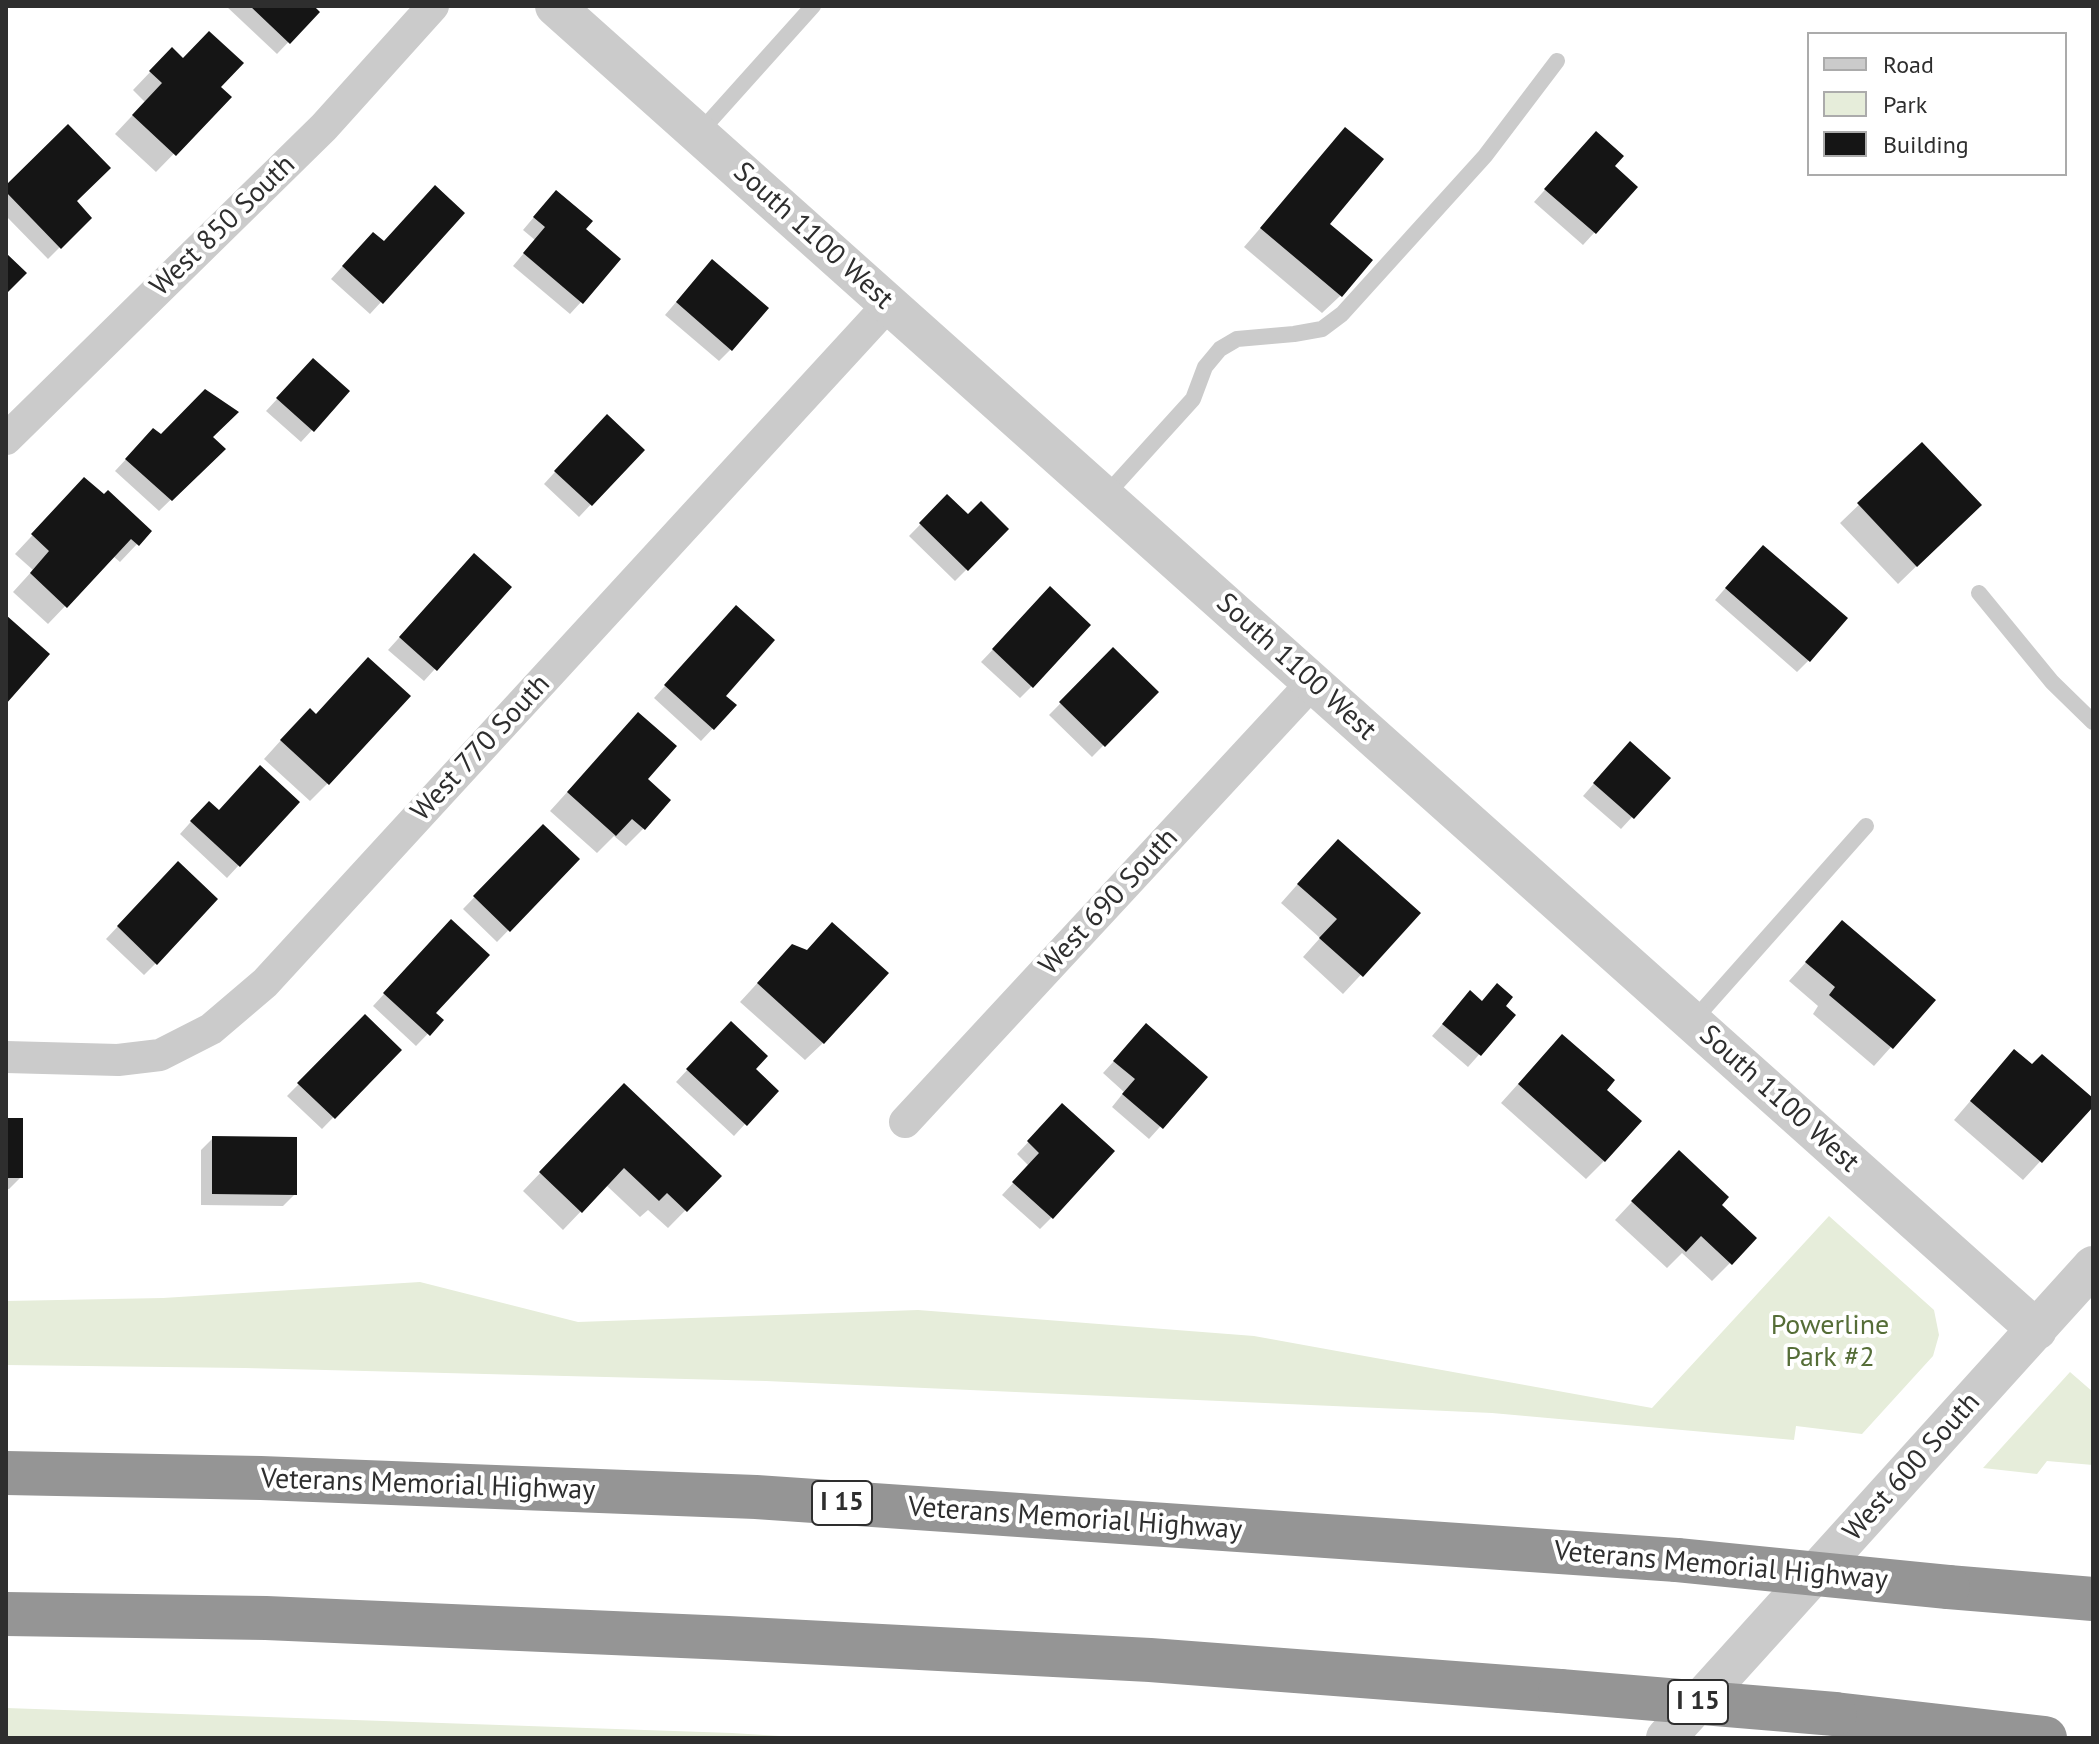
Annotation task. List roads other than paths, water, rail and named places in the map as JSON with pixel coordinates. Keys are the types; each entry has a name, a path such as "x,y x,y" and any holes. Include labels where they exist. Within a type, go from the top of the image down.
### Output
{"highway":[{"name":"Veterans Memorial Highway","path":"6,1473 261,1478 756,1497 1677,1560 2093,1599"},
{"name":"I 15","path":"6,1614 266,1618 1150,1660 1835,1714 2045,1738"}],"street":[{"name":"West 850 South","path":"6,439 324,127 433,6"},
{"name":"South 1100 West","path":"555,6 2037,1330"},
{"name":"West 770 South","path":"6,1057 118,1060 160,1055 211,1029 265,983 889,304"},
{"name":"West 690 South","path":"905,1122 1313,682"},
{"name":"West 600 South","path":"1666,1738 2093,1266"}],"lane":[{"path":"699,134 813,6"},
{"path":"1105,496 1193,399 1205,367 1220,349 1237,339 1322,329 1342,314 1485,156 1557,61"},
{"path":"1979,593 2052,682 2093,722"},
{"path":"1692,1022 1866,826"}],"park label":[{"name":"Powerline Park #2","path":"1830,1342"}]}
